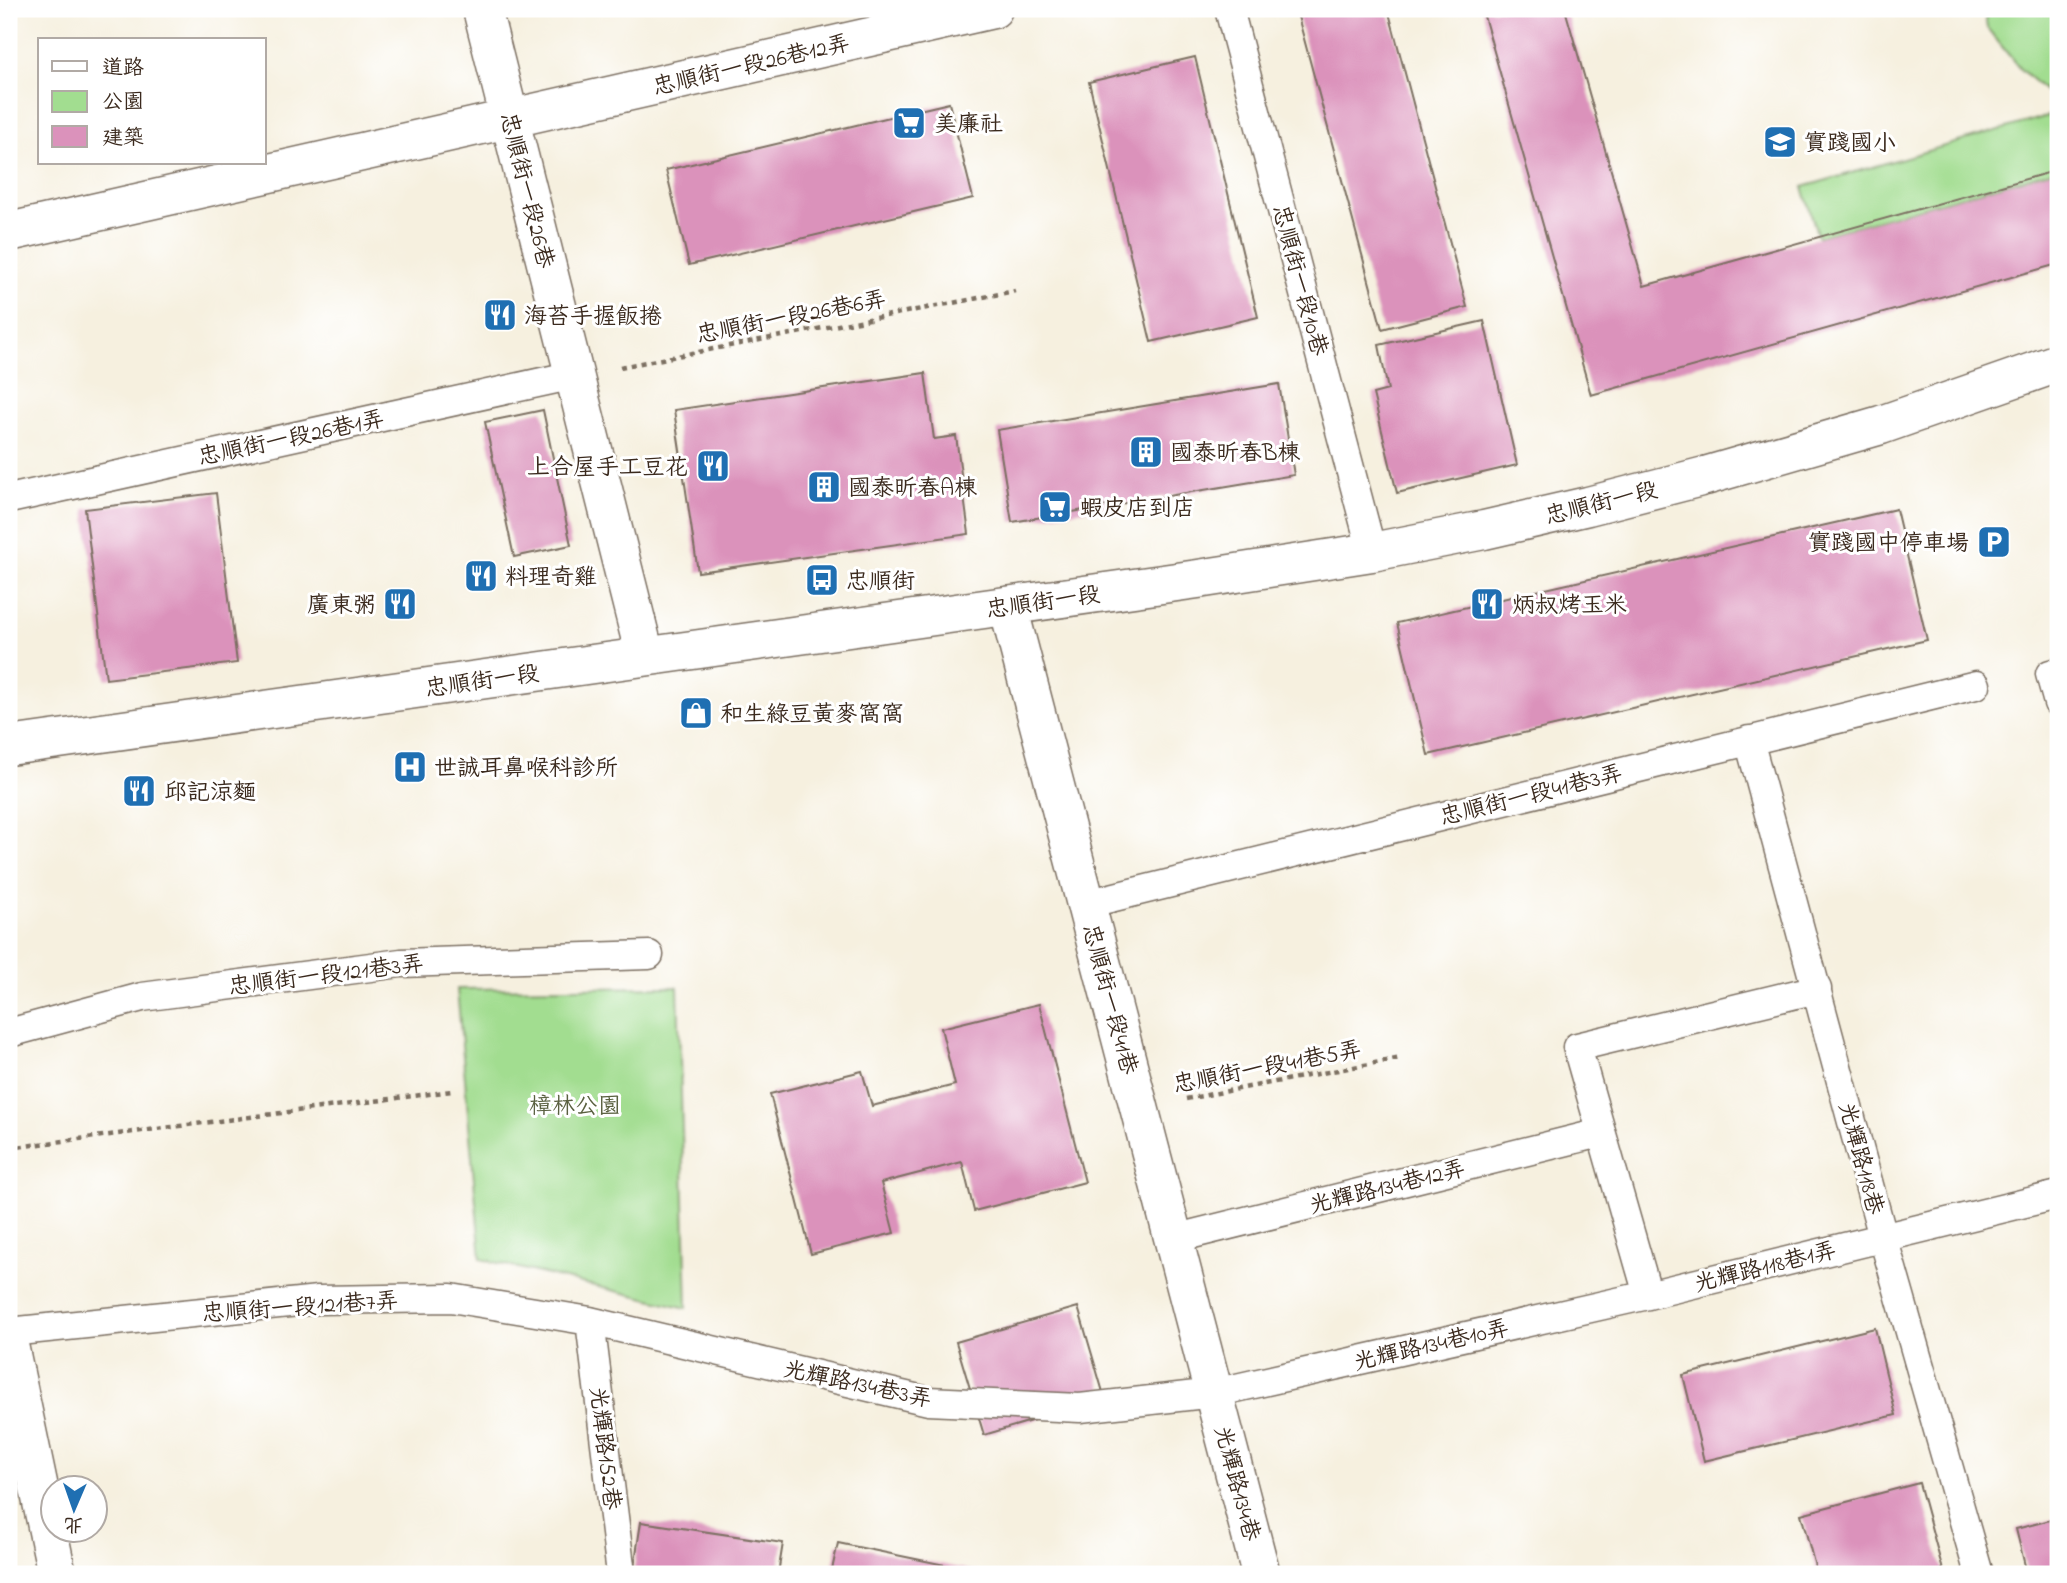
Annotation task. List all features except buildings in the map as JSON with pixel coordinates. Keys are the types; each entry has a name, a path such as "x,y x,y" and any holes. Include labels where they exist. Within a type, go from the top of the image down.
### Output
{"street":[{"name":"忠順街一段26巷","path":"482,9 645,656"},
{"name":"忠順街一段26巷12弄","path":"9,232 993,9"},
{"name":"忠順街一段","path":"9,746 1008,606 1372,552 1484,530 1705,476 1881,425 2058,363"},
{"name":"忠順街一段41巷","path":"1008,606 1214,1393"},
{"path":"9,1345 57,1574"},
{"name":"光輝路134巷","path":"1214,1393 1261,1574"}],"lane":[{"name":"忠順街一段10巷","path":"1229,9 1372,552"},
{"name":"忠順街一段26巷1弄","path":"9,499 574,375"},
{"path":"2058,671 2050,674 2058,703"},
{"name":"忠順街一段41巷3弄","path":"1086,904 1976,685"},
{"name":"光輝路118巷","path":"1749,740 1883,1237 1979,1574"},
{"name":"忠順街一段121巷3弄","path":"9,1033 142,997 401,963 649,955"},
{"path":"1648,1295 1577,1047 1816,989"},
{"name":"光輝路134巷12弄","path":"1173,1239 1600,1133"},
{"name":"光輝路118巷1弄","path":"1648,1295 2058,1195"},
{"name":"光輝路134巷10弄","path":"1214,1393 1648,1295"},
{"name":"忠順街一段121巷7弄","path":"9,1332 318,1300 452,1298 590,1321"},
{"name":"光輝路134巷3弄","path":"590,1321 928,1401 1080,1408 1214,1393"},
{"name":"光輝路152巷","path":"590,1321 621,1574"}],"path":[{"name":"忠順街一段26巷6弄","path":"574,375 1015,291"},
{"name":"忠順街一段41巷5弄","path":"1139,1108 1401,1058"},
{"path":"9,1148 452,1091"}],"green space":[{"path":"1984,9 2058,9 2058,102 2020,69 1987,28"},
{"path":"2058,113 2058,169 1818,237 1803,187"},
{"name":"樟林公園","path":"678,987 687,1308 481,1259 457,989"}],"place":[{"name":"美廉社","path":"909,123"},
{"name":"實踐國小","path":"1780,142"},
{"name":"海苔手握飯捲","path":"500,315"},
{"name":"國泰昕春B棟","path":"1146,452"},
{"name":"上合屋手工豆花","path":"713,466"},
{"name":"國泰昕春A棟","path":"824,487"},
{"name":"蝦皮店到店","path":"1055,507"},
{"name":"實踐國中停車場","path":"1994,542"},
{"name":"料理奇雞","path":"481,576"},
{"name":"忠順街","path":"822,580"},
{"name":"廣東粥","path":"400,604"},
{"name":"炳叔烤玉米","path":"1487,604"},
{"name":"和生綠豆黃麥窩窩","path":"696,713"},
{"name":"世誠耳鼻喉科診所","path":"410,767"},
{"name":"邱記涼麵","path":"139,791"}]}
